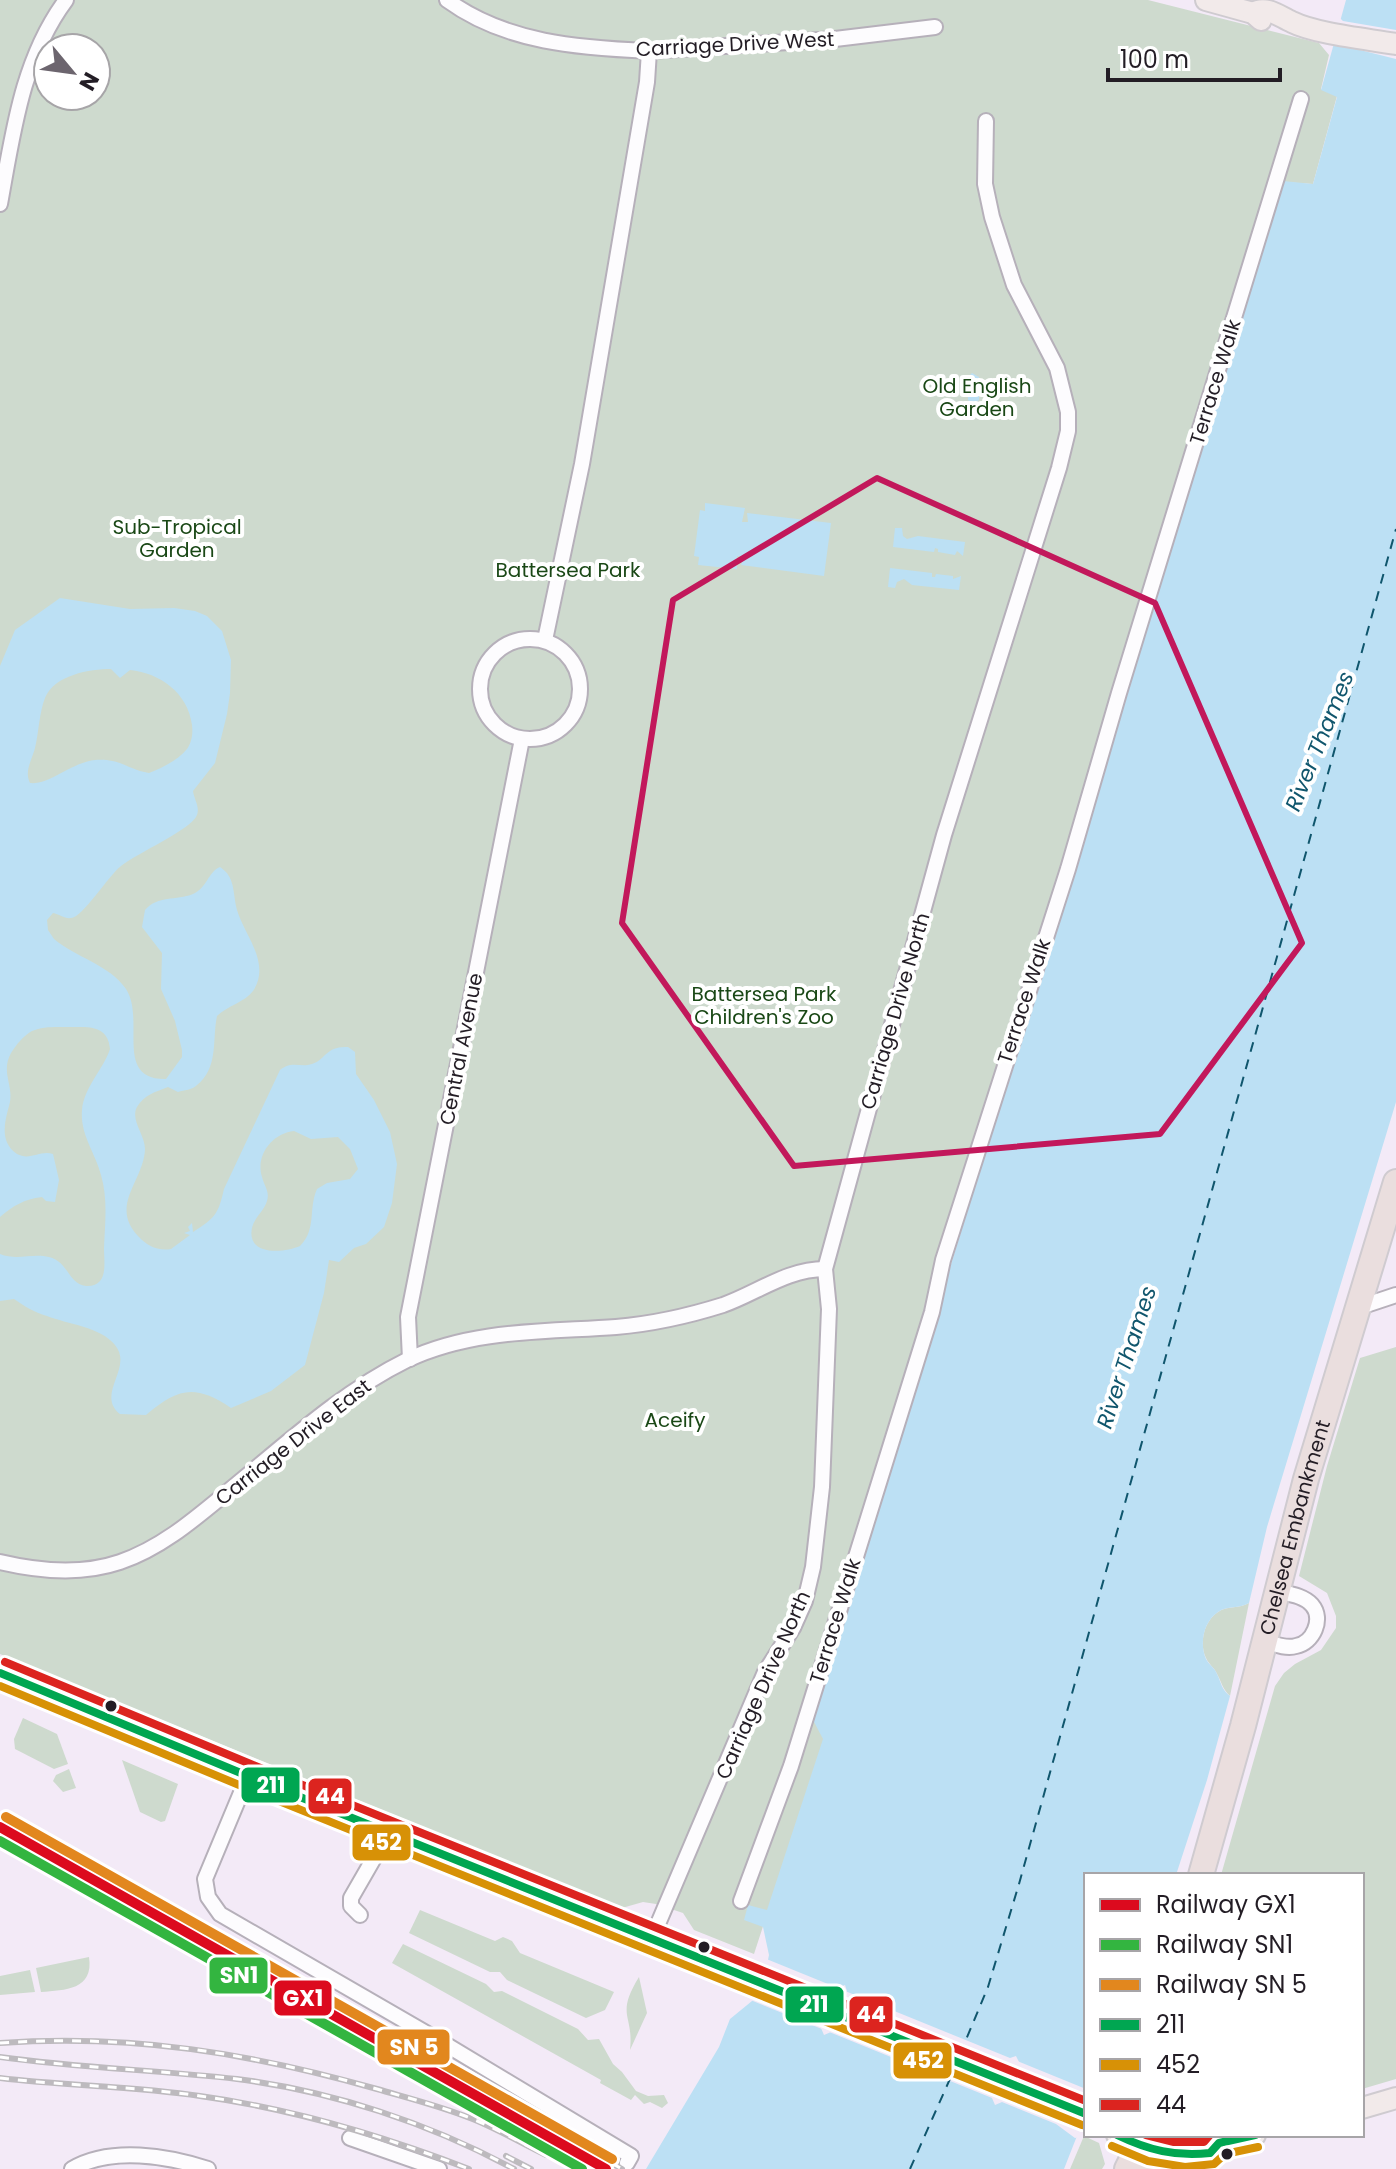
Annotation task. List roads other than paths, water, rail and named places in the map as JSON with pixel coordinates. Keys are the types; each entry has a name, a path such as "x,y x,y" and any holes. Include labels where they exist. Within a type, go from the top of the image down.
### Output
{"highway":[{"name":"Chelsea Embankment","path":"1202,1873 1306,1479 1396,1182"},
{"path":"1127,2169 1154,2145"}],"main road":[{"path":"1213,1 1283,26 1289,22 1396,44"},
{"path":"0,1673 1084,2113"},
{"path":"1364,2107 1396,2098"},
{"path":"1124,2137 1154,2145 1173,2156 1208,2153 1219,2143 1246,2137"}],"street":[{"path":"0,204 26,80 50,21 66,0"},
{"name":"Carriage Drive West","path":"447,0 478,18 542,41 575,47 649,51 835,39 935,27"},
{"path":"545,640 585,452 647,82 649,51"},
{"name":"Terrace Walk","path":"741,1901 791,1766 883,1470 932,1312 943,1260 1068,869 1301,99"},
{"name":"Carriage Drive North","path":"657,1940 672,1910 670,1901 683,1863 765,1672 793,1628 805,1601 813,1567 822,1487 829,1309 825,1269 944,835 1068,431 1068,412 1057,368 1014,285 992,217 985,184 986,121"},
{"path":"529,638 545,640 566,653 574,664 579,675 581,695 576,711 566,725 553,735 522,739 507,734 486,715 481,701 483,672 490,659 514,641 529,638"},
{"name":"Central Avenue","path":"410,1359 408,1317 522,739"},
{"name":"Carriage Drive East","path":"0,1562 55,1570 101,1567 138,1555 199,1516 329,1409 372,1379 410,1359 450,1345 510,1333 615,1327 688,1315 726,1304 786,1275 825,1269"},
{"path":"1357,1308 1396,1295"},
{"path":"1264,1641 1295,1647 1309,1639 1317,1626 1316,1611 1306,1600 1276,1591"},
{"path":"248,1776 205,1879 208,1897 220,1914 445,2044 629,2160"},
{"path":"360,1915 351,1906 351,1898 389,1832"},
{"path":"350,2138 439,2169"},
{"path":"72,2169 91,2160 127,2156 164,2158 208,2169"}],"water":[{"name":"River Thames","path":"1346,0 1396,0 1396,1102 1267,1527 1249,1603 1218,1612 1209,1621 1204,1633 1206,1659 1230,1696 1177,1873 1084,1873 1084,2118 1064,2169 646,2169 719,2047 730,2019 752,2001 764,1979 769,1955 763,1927 744,1920 748,1905 767,1910 823,1739 812,1718 1283,181 1313,184 1337,97 1321,90","holes":["845,1985 847,1991 831,2032 824,2035 821,2028 838,1988","1016,2056 1019,2062 1002,2102 995,2105 992,2098 1010,2058"]},
{"path":"972,373 979,377 979,400 974,404 968,400 968,377"},
{"path":"705,503 745,508 742,522 748,522 747,513 831,523 824,576 741,565 744,557 737,556 737,569 698,565 699,557 694,556 700,510 705,511"},
{"path":"895,528 902,528 903,536 907,539 918,536 965,542 963,556 957,551 955,555 938,552 935,548 934,552 893,547"},
{"path":"890,568 932,573 932,577 936,574 953,576 953,579 961,576 959,590 912,585 904,579 897,582 895,588 888,587"},
{"path":"60,598 130,609 174,608 207,616 222,631 231,660 227,714 215,763 193,791 198,812 193,821 121,866 76,916 69,918 53,913 47,920 48,930 54,939 102,967 126,989 133,1016 135,1059 140,1070 150,1077 166,1079 182,1057 182,1050 175,1021 161,989 162,953 142,927 145,910 161,900 193,894 220,867 232,882 238,913 258,961 258,981 253,991 217,1016 212,1062 204,1078 188,1090 178,1092 168,1087 155,1092 137,1107 135,1117 145,1149 127,1205 132,1228 152,1246 171,1249 190,1235 184,1233 190,1231 188,1227 192,1223 193,1232 211,1219 280,1070 288,1065 312,1064 330,1051 348,1047 355,1052 356,1074 390,1132 397,1164 392,1203 384,1227 339,1262 329,1260 324,1293 305,1365 271,1391 231,1408 206,1395 186,1392 167,1399 146,1415 120,1414 111,1398 120,1354 109,1339 93,1330 38,1313 14,1299 0,1301 0,1254 49,1257 61,1263 75,1281 86,1286 99,1283 102,1278 105,1193 83,1127 82,1110 86,1094 110,1049 101,1031 54,1027 32,1031 13,1050 7,1067 10,1099 5,1126 8,1144 22,1156 53,1154 59,1180 55,1202 42,1197 30,1199 0,1217 0,666 15,630","holes":["111,669 120,678 130,670 152,675 179,694 192,725 192,737 187,749 170,763 149,773 111,761 95,760 45,781 30,783 28,770 43,704 50,690 74,675","294,1131 311,1139 338,1137 350,1149 358,1169 350,1179 327,1183 317,1189 309,1233 300,1246 276,1251 260,1248 252,1237 252,1228 268,1197 261,1161 273,1141"]}],"railway":[{"path":"0,1820 622,2169"},
{"path":"0,2043 97,2041 144,2044 283,2065 447,2110 489,2126 546,2155"},
{"path":"0,2057 273,2084 344,2101 414,2123 514,2169"},
{"path":"0,2078 235,2101 370,2134 469,2169"},
{"path":"506,2156 531,2169"}],"rail line":[{"name":"GX1","path":"0,1827 606,2169"},
{"name":"SN1","path":"0,1841 582,2169"}],"park label":[{"name":"Old English Garden","path":"977,398"},
{"name":"Sub-Tropical Garden","path":"177,538"},
{"name":"Battersea Park","path":"568,570"},
{"name":"Battersea Park Children's Zoo","path":"764,1006"},
{"name":"Aceify","path":"675,1420"}]}
